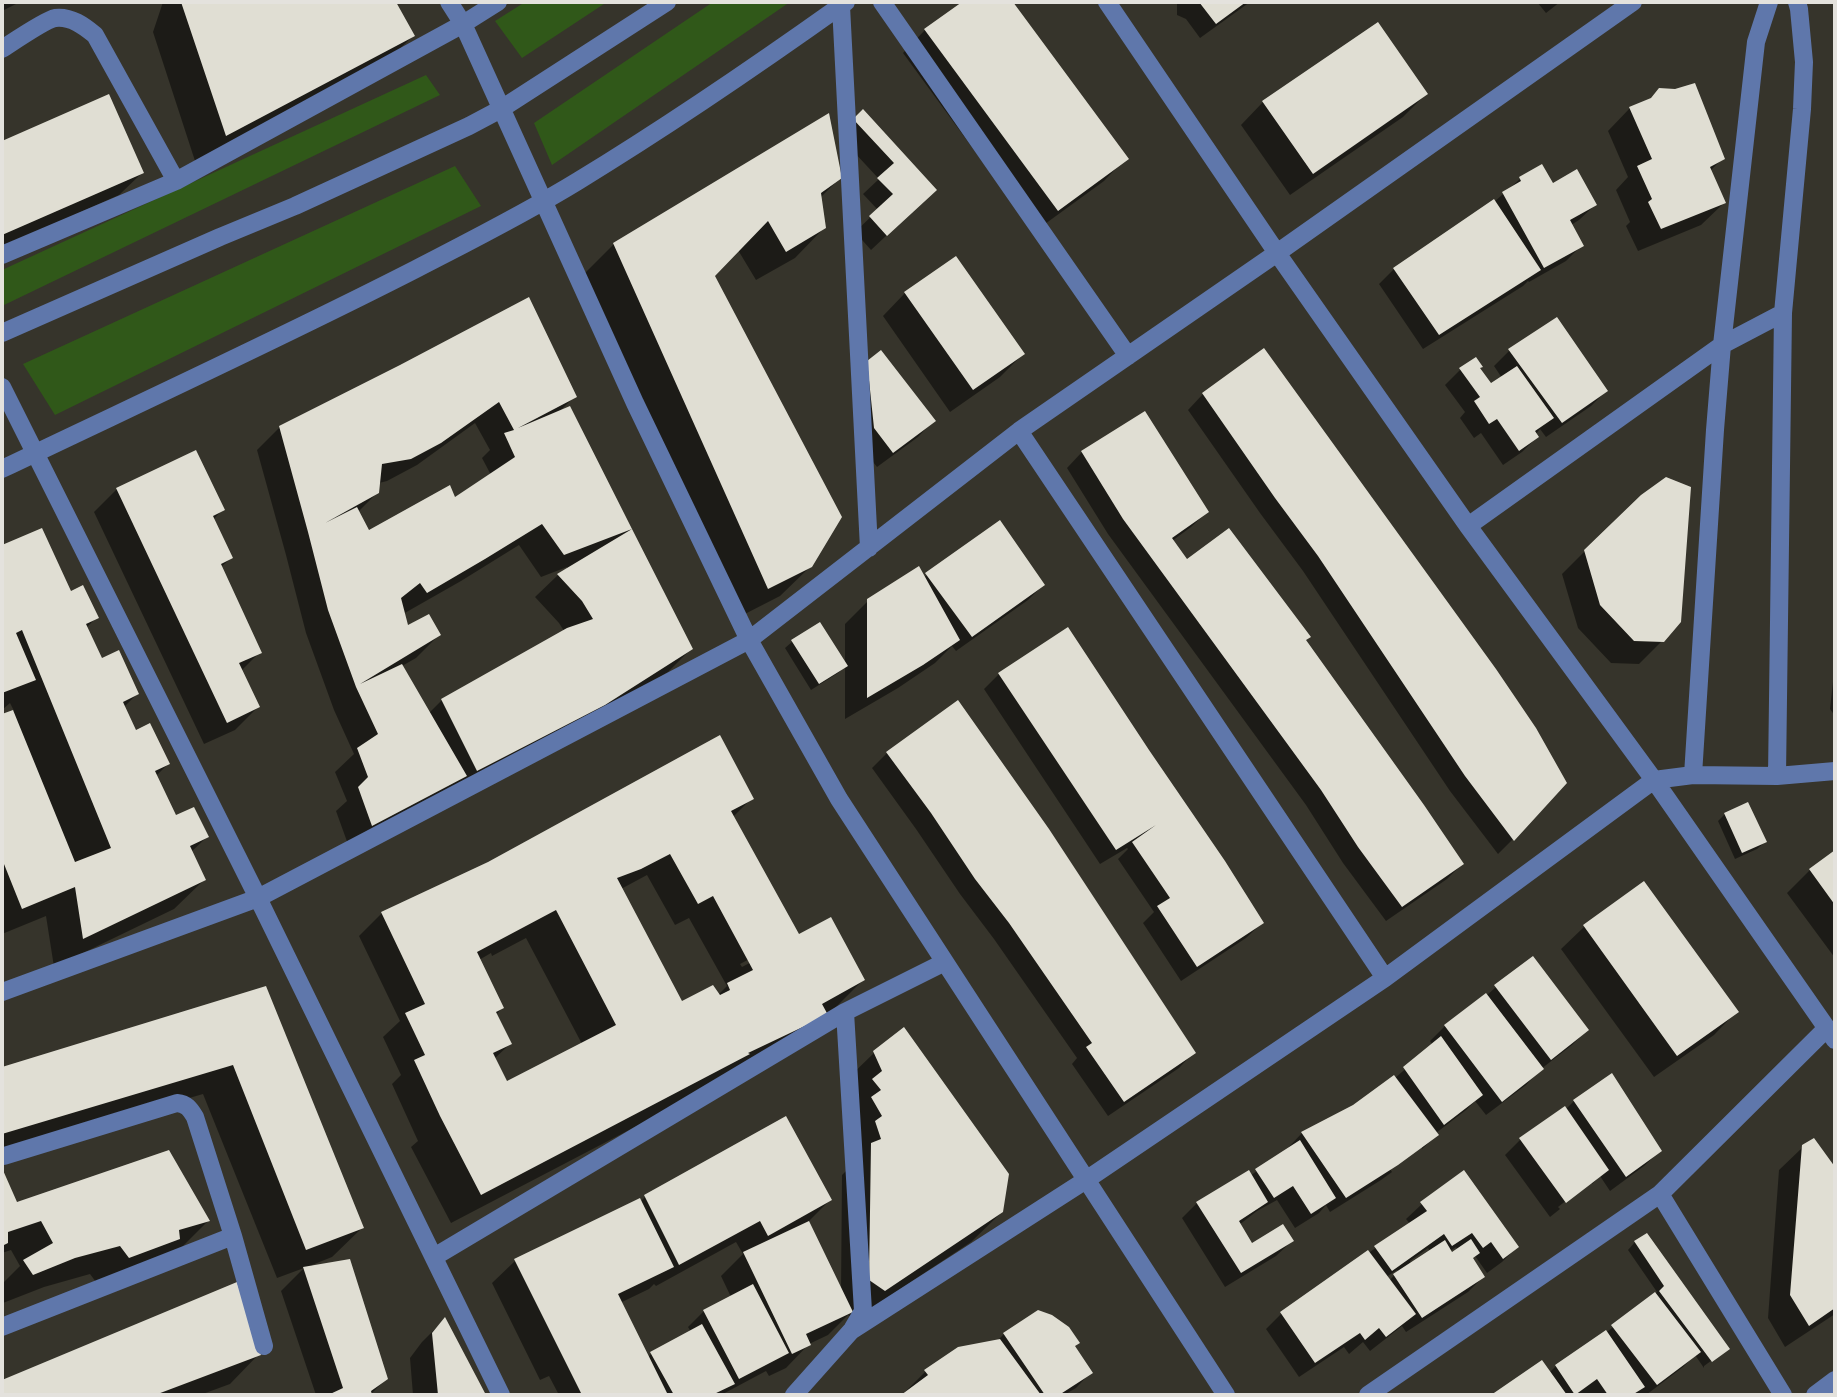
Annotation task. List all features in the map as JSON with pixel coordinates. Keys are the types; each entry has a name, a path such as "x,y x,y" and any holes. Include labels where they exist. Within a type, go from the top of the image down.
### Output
{"street":[{"path":"449,2 463,24 635,403 749,640 839,799 1226,1395"},
{"path":"2,255 176,181 463,24 498,2"},
{"path":"2,333 332,190 469,126 501,109 667,2"},
{"path":"881,2 1128,356"},
{"path":"1107,2 1277,253 1468,526 1654,780 1831,1034 1660,1194 1368,1395"},
{"path":"2,992 258,898 749,640 1019,431 1633,2"},
{"path":"1693,775 1722,345 1756,42 1769,2"},
{"path":"1777,776 1783,313 1804,62 1797,2"},
{"path":"2,469 348,304 543,201 690,109 844,4"},
{"path":"844,4 869,548"},
{"path":"2,48 54,18 69,19 85,27 95,35 176,181"},
{"path":"1468,526 1722,345 1783,313"},
{"path":"2,387 258,898 502,1395"},
{"path":"1019,431 1385,978"},
{"path":"851,1331 1086,1180 1385,978 1654,780 1693,775 1777,776 1835,771"},
{"path":"434,1257 845,1012 945,962"},
{"path":"794,1395 851,1331 863,1311 845,1012"},
{"path":"4,1156 177,1102 183,1103 195,1117 264,1346"},
{"path":"1660,1194 1783,1395"},
{"path":"2,1327 233,1236"},
{"path":"1815,1395 1835,1380"}],"green space":[{"path":"525,2 607,2 522,58 495,21"},
{"path":"713,2 790,2 552,165 534,123"},
{"path":"426,75 440,95 2,306 2,270"},
{"path":"455,166 481,206 55,415 23,364"}],"building":[{"path":"181,2 396,2 415,36 226,136"},
{"path":"962,2 1013,2 1129,159 1058,211 924,29"},
{"path":"1199,2 1246,2 1216,24"},
{"path":"1378,22 1428,94 1313,174 1262,101"},
{"path":"1695,83 1725,159 1710,167 1726,203 1661,229 1648,202 1652,199 1637,166 1652,159 1629,107 1651,98 1659,88 1675,89"},
{"path":"109,94 144,173 2,235 2,141"},
{"path":"863,109 937,190 887,236 869,216 893,194 877,178 894,163 853,119"},
{"path":"829,113 842,178 821,193 826,228 786,252 768,221 715,276 842,517 812,567 768,589 613,243"},
{"path":"1542,164 1553,183 1577,169 1597,205 1570,220 1584,246 1544,268 1502,192 1521,181 1519,177"},
{"path":"1494,199 1541,270 1439,335 1393,268"},
{"path":"956,256 1025,354 973,390 904,292"},
{"path":"529,297 577,397 518,428 570,406 632,529 564,555 542,524 427,593 420,583 401,598 408,625 429,614 441,635 360,684 402,664 467,776 372,826 358,787 368,777 357,748 378,734 356,687 328,610 279,426","holes":["499,402 514,430 504,433 515,457 455,497 450,485 369,530 357,507 325,523 379,493 382,464 411,459 441,443"]},
{"path":"1557,317 1608,391 1562,423 1508,349"},
{"path":"1264,348 1496,669 1536,728 1567,783 1514,841 1465,776 1318,556 1202,393"},
{"path":"881,350 936,421 893,453 874,428 867,361"},
{"path":"1476,357 1491,383 1517,366 1554,418 1535,431 1539,437 1519,451 1497,419 1489,424 1474,401 1480,397 1459,368"},
{"path":"1145,411 1209,512 1172,538 1187,559 1229,528 1311,637 1306,640 1464,864 1402,907 1321,790 1123,519 1081,451"},
{"path":"196,450 225,510 213,516 233,558 221,564 262,653 239,663 260,707 227,723 116,488"},
{"path":"1666,477 1691,487 1681,622 1664,642 1634,641 1600,605 1584,550 1641,495"},
{"path":"1000,520 1045,585 972,637 925,573"},
{"path":"42,528 71,591 83,585 99,618 86,624 102,658 119,650 139,694 123,702 136,730 150,723 170,764 155,771 176,815 194,807 209,837 190,846 206,880 83,939 75,887 22,909 2,859 2,714 13,710 75,862 111,848 22,630 16,633 36,680 2,693 2,545"},
{"path":"632,529 693,649 605,705 477,771 441,699 567,628 593,619 582,601 557,574"},
{"path":"919,566 960,640 867,698 867,599"},
{"path":"820,622 848,666 819,684 791,640"},
{"path":"1068,627 1264,923 1197,967 1157,906 1170,898 1132,842 1156,825 1116,850 998,673"},
{"path":"958,700 1049,829 1196,1053 1124,1102 1086,1047 1092,1043 886,752"},
{"path":"720,735 754,799 731,811 799,934 831,917 865,980 822,1004 828,1015 748,1053 750,1054 481,1195 414,1060 425,1055 405,1013 425,1004 381,912 488,862","holes":["670,854 698,904 713,896 753,970 727,983 730,990 720,995 713,985 682,1001 617,878","556,910 616,1025 507,1081 493,1053 512,1044 496,1012 504,1008 477,952"]},
{"path":"1748,802 1767,842 1742,853 1724,813"},
{"path":"1835,850 1835,905 1809,869"},
{"path":"1644,881 1739,1012 1677,1056 1583,925"},
{"path":"1533,956 1589,1030 1551,1060 1494,985"},
{"path":"266,986 364,1228 306,1250 233,1065 2,1134 2,1067"},
{"path":"1486,993 1544,1069 1502,1102 1444,1025"},
{"path":"904,1027 1009,1174 1003,1212 885,1291 869,1280 871,1143 881,1139 875,1121 882,1116 871,1097 881,1090 872,1079 882,1071 873,1051"},
{"path":"1441,1036 1483,1095 1444,1125 1403,1067"},
{"path":"1612,1073 1662,1151 1626,1177 1573,1100"},
{"path":"1394,1075 1439,1135 1346,1198 1301,1132 1353,1105"},
{"path":"1565,1106 1609,1170 1566,1203 1519,1138"},
{"path":"786,1116 832,1200 768,1236 760,1221 679,1265 644,1195"},
{"path":"1814,1138 1835,1167 1835,1308 1809,1326 1790,1295 1802,1145"},
{"path":"1300,1140 1336,1198 1311,1214 1293,1186 1274,1198 1255,1169"},
{"path":"169,1150 210,1221 179,1230 180,1239 129,1258 120,1246 75,1258 33,1275 23,1260 53,1243 41,1221 8,1232 8,1243 2,1246 2,1168 17,1202"},
{"path":"1249,1170 1268,1202 1239,1221 1252,1243 1283,1224 1294,1241 1241,1273 1196,1202"},
{"path":"1464,1170 1519,1247 1503,1259 1491,1242 1483,1248 1472,1233 1452,1246 1444,1234 1392,1271 1374,1246 1427,1211 1420,1202"},
{"path":"640,1198 674,1267 618,1294 668,1395 582,1395 514,1259"},
{"path":"809,1221 853,1312 806,1334 811,1345 792,1354 743,1252"},
{"path":"1647,1233 1730,1349 1712,1362 1659,1291 1664,1286 1634,1241"},
{"path":"1471,1239 1480,1253 1473,1258 1485,1277 1422,1318 1393,1274 1445,1240 1452,1252"},
{"path":"1368,1250 1416,1314 1386,1337 1379,1328 1365,1340 1360,1333 1315,1363 1280,1312"},
{"path":"350,1259 388,1379 371,1391 372,1395 328,1395 343,1388 303,1267"},
{"path":"237,1282 261,1355 155,1395 2,1395 2,1380"},
{"path":"753,1284 789,1353 739,1379 703,1310"},
{"path":"1655,1292 1701,1352 1657,1385 1611,1325"},
{"path":"1038,1310 1052,1315 1069,1327 1080,1343 1075,1346 1093,1373 1059,1395 1045,1395 1003,1333"},
{"path":"445,1317 486,1395 438,1395 432,1333"},
{"path":"702,1324 735,1384 712,1395 674,1395 650,1352"},
{"path":"1606,1330 1645,1387 1632,1395 1608,1395 1597,1379 1575,1395 1555,1365"},
{"path":"1000,1339 1041,1395 901,1395 928,1375 924,1370 958,1347"},
{"path":"1542,1360 1567,1395 1491,1395"}]}
